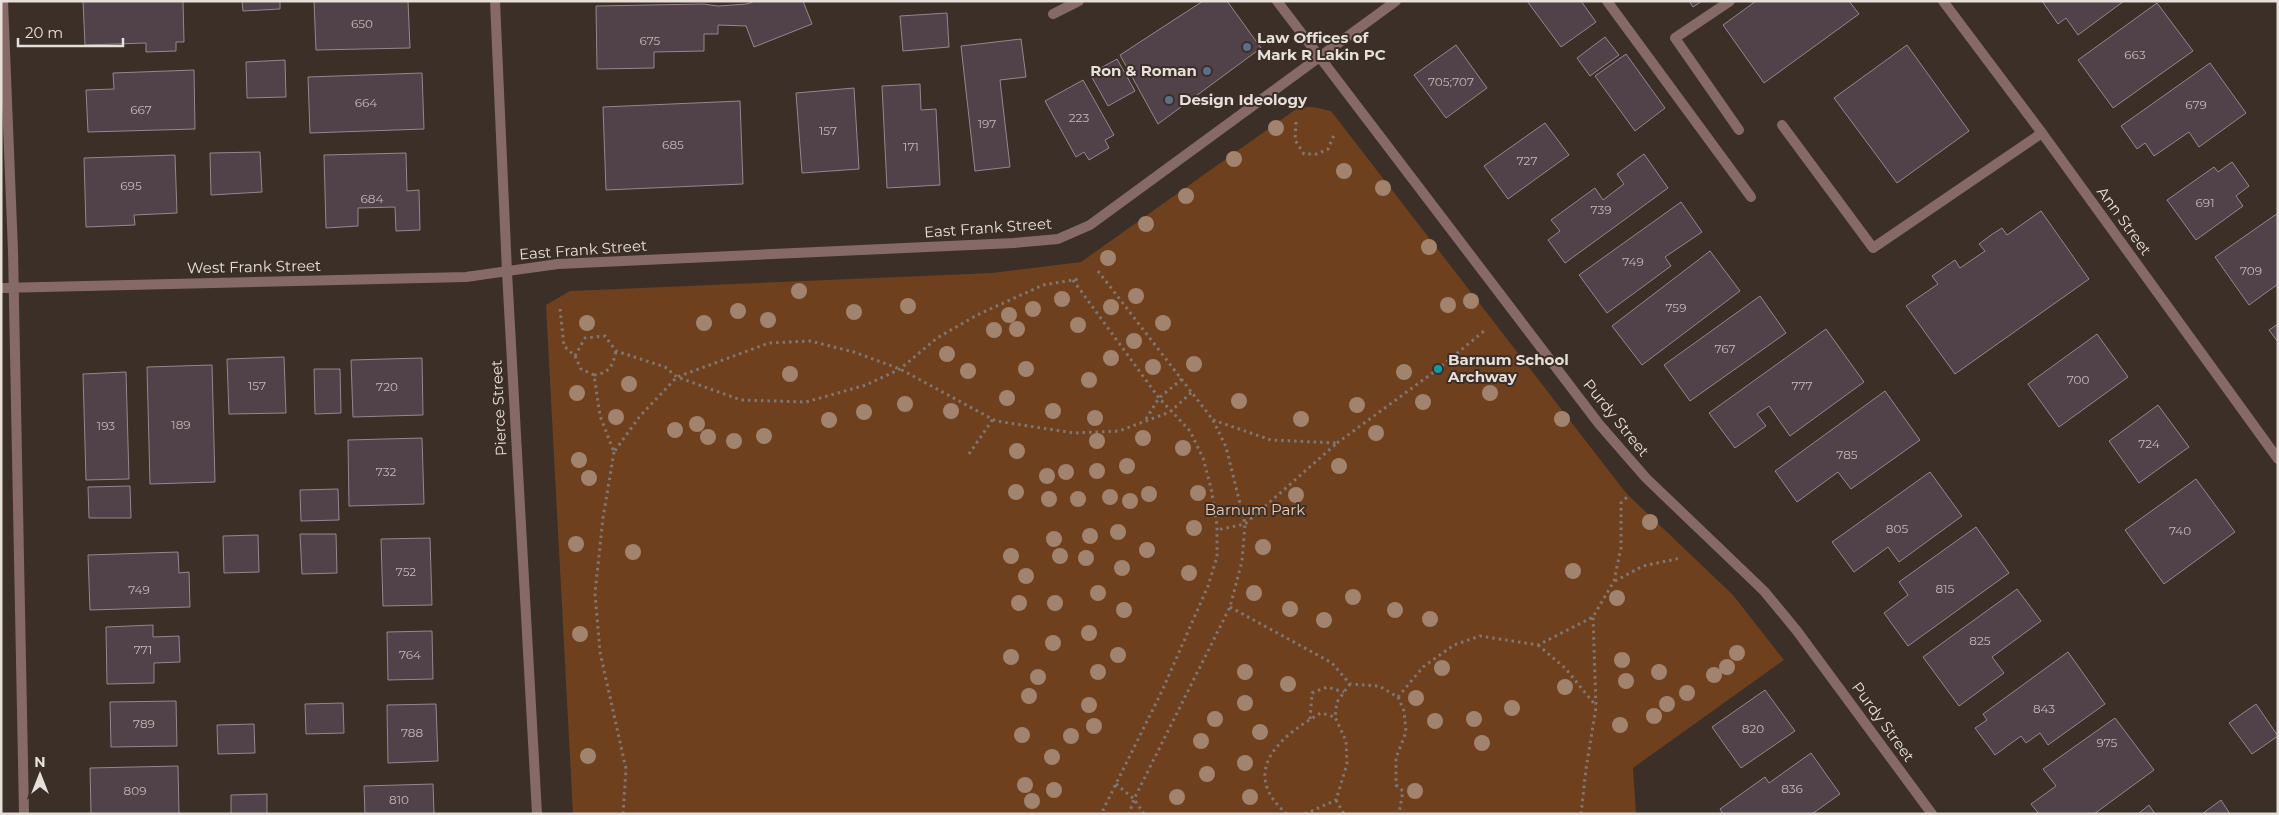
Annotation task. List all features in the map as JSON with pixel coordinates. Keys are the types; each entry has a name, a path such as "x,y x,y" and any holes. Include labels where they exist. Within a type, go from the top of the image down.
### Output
{"street":[{"path":"3,1 14,288 24,814"},
{"name":"Pierce Street","path":"495,1 507,272 537,814"},
{"path":"1053,14 1079,1"},
{"name":"Purdy Street","path":"1277,1 1599,424 1646,478 1764,592 1797,631 1932,814"},
{"name":"East Frank Street","path":"507,272 558,264 1014,243 1058,239 1090,225 1396,1"},
{"path":"1607,1 1750,197"},
{"path":"1730,1 1675,38 1739,130"},
{"name":"Ann Street","path":"1943,1 2042,133 2278,459"},
{"path":"1782,125 1873,248 2042,133"},
{"name":"West Frank Street","path":"1,288 466,277 507,272"}],"path":[{"path":"1296,122 1295,140 1304,154 1317,154 1328,149 1334,135"},
{"path":"1098,271 1213,420 1226,447 1246,524 1242,560 1230,607 1134,799 1129,814"},
{"path":"575,356 585,338 605,336 616,351 665,367 676,377 741,400 806,402 866,385 900,370 937,338 977,315 1043,285 1079,279"},
{"path":"1073,280 1159,398 1170,412 1190,431 1203,458 1211,488 1217,530 1216,557 1208,586 1162,691 1101,814"},
{"path":"560,309 564,346 575,356 582,370 594,375 604,374 613,365 616,351"},
{"path":"1217,530 1246,524 1337,442 1438,369 1484,331"},
{"path":"623,814 626,768 600,652 595,593 603,518 614,452 640,416 676,377 769,343 810,342 854,352 900,370 993,419 1074,433 1119,431 1146,419 1170,412 1192,392"},
{"path":"594,375 600,416 614,452"},
{"path":"1146,419 1159,398 1182,379"},
{"path":"969,454 993,419"},
{"path":"1213,420 1271,440 1337,442"},
{"path":"1581,814 1596,707 1593,617 1614,581 1621,548 1621,503 1646,478"},
{"path":"1614,581 1643,566 1681,558"},
{"path":"1230,607 1332,663 1350,684 1378,686 1398,697 1404,711 1406,732 1396,758 1396,785 1403,791 1399,814"},
{"path":"1538,645 1593,617"},
{"path":"1398,697 1423,667 1454,645 1480,636 1538,645 1565,668 1596,707"},
{"path":"1344,814 1336,800 1347,764 1346,741 1335,716 1337,702 1350,684"},
{"path":"1310,719 1312,692 1327,687 1344,692"},
{"path":"1287,814 1274,803 1266,782 1266,766 1273,749 1310,719 1321,713 1335,716"},
{"path":"1116,784 1134,799 1144,814"},
{"path":"1305,814 1336,800"}],"green space":[{"name":"Barnum Park","path":"1299,107 1313,107 1331,111 1626,493 1733,595 1784,660 1633,768 1636,814 573,814 546,305 570,291 992,273 1081,262"}],"building":[{"path":"83,1 183,1 184,42 176,42 176,51 146,52 146,43 85,45"},
{"path":"242,1 280,1 280,9 243,11"},
{"path":"314,1 408,1 410,48 316,50"},
{"path":"755,1 803,1 812,24 754,47 746,26 718,25 718,34 704,34 704,51 654,52 654,68 597,69 596,6 703,4 718,6 747,4"},
{"path":"1203,1 1227,1 1261,48 1158,124 1120,55"},
{"path":"1527,1 1581,1 1596,22 1561,47"},
{"path":"1689,1 1702,1 1693,7"},
{"path":"1756,1 1849,1 1859,14 1764,83 1723,25"},
{"path":"2042,1 2124,1 2078,35 2066,18 2058,24"},
{"path":"2157,3 2193,51 2113,108 2078,60"},
{"path":"947,13 949,47 903,51 900,16"},
{"path":"1605,37 1619,55 1590,76 1577,58"},
{"path":"1021,39 1026,77 1000,80 1010,167 975,171 961,46"},
{"path":"1456,45 1487,88 1446,118 1414,75"},
{"path":"1907,45 1969,131 1897,183 1834,98"},
{"path":"1626,54 1665,108 1635,131 1595,76"},
{"path":"1117,59 1135,91 1108,106 1090,74"},
{"path":"285,60 286,97 247,98 246,62"},
{"path":"2210,63 2246,113 2199,147 2189,132 2154,156 2145,143 2137,149 2121,126"},
{"path":"194,70 195,129 88,132 86,90 114,89 113,73"},
{"path":"422,73 424,129 310,133 308,77"},
{"path":"1083,80 1114,135 1105,140 1109,148 1089,160 1084,152 1076,157 1045,101"},
{"path":"920,84 921,110 936,109 940,185 887,188 882,86"},
{"path":"854,88 859,169 802,173 796,93"},
{"path":"740,101 743,184 606,190 603,107"},
{"path":"1545,123 1569,155 1508,199 1484,166"},
{"path":"260,152 262,192 211,195 210,153"},
{"path":"406,153 407,191 419,190 420,230 396,231 395,207 358,208 358,226 326,228 324,155"},
{"path":"1644,154 1668,188 1565,263 1548,240 1560,231 1551,220 1595,188 1603,200 1624,184 1617,174"},
{"path":"175,155 177,213 134,215 135,225 86,227 84,158"},
{"path":"2232,162 2249,186 2236,196 2243,206 2196,240 2167,200 2214,167 2218,172"},
{"path":"1681,202 1702,232 1665,257 1671,266 1607,313 1579,275"},
{"path":"2041,211 2089,279 1955,374 1906,306 1938,284 1932,276 1955,260 1960,268 1985,251 1979,244 1991,235 2002,228 2007,235"},
{"path":"2278,213 2278,284 2249,305 2215,257"},
{"path":"1710,251 1740,291 1642,365 1612,326"},
{"path":"1760,296 1786,333 1690,401 1664,365"},
{"path":"2278,324 2278,342 2269,330"},
{"path":"1826,329 1864,382 1790,436 1769,406 1757,414 1766,426 1735,448 1709,413"},
{"path":"2097,334 2128,377 2059,427 2028,384"},
{"path":"284,357 286,413 229,414 227,359"},
{"path":"422,358 423,415 353,417 351,360"},
{"path":"212,365 215,482 150,484 147,367"},
{"path":"314,369 340,369 341,413 315,414"},
{"path":"126,372 129,479 86,480 83,374"},
{"path":"1885,391 1920,440 1851,489 1838,472 1797,502 1775,471"},
{"path":"2158,405 2189,447 2139,483 2109,441"},
{"path":"422,438 424,504 349,506 348,440"},
{"path":"1930,472 1962,516 1899,562 1888,547 1854,572 1832,542"},
{"path":"2196,479 2235,532 2164,584 2125,530"},
{"path":"130,486 131,518 89,518 88,487"},
{"path":"338,489 339,520 301,521 300,490"},
{"path":"1976,527 2009,573 1908,646 1884,613 1908,595 1899,582"},
{"path":"300,534 336,534 337,573 302,574"},
{"path":"258,535 259,572 224,573 223,536"},
{"path":"430,538 432,605 383,606 381,539"},
{"path":"178,552 179,573 189,572 190,607 90,610 88,555"},
{"path":"2017,589 2041,621 1992,657 2004,673 1959,706 1923,657"},
{"path":"153,625 153,637 179,636 180,662 154,663 154,683 107,684 106,627"},
{"path":"432,631 433,679 388,680 387,632"},
{"path":"2068,652 2105,704 2048,745 2040,733 2026,743 2021,736 1995,755 1975,728 1987,720 1983,714"},
{"path":"1765,690 1795,731 1741,768 1712,727"},
{"path":"176,701 177,746 111,747 110,702"},
{"path":"343,703 344,733 306,734 305,704"},
{"path":"436,704 438,761 388,763 387,705"},
{"path":"2256,704 2278,736 2252,754 2229,723"},
{"path":"2115,718 2154,770 2094,814 2039,814 2031,804 2056,786 2043,769"},
{"path":"254,724 255,753 218,754 217,725"},
{"path":"1811,753 1840,794 1812,814 1723,814 1720,809 1765,777 1769,783"},
{"path":"178,766 179,814 91,814 90,768"},
{"path":"433,784 434,814 365,814 364,786"},
{"path":"267,794 267,814 231,814 231,795"},
{"path":"2221,800 2230,814 2202,814"},
{"path":"2149,805 2155,814 2138,814"}],"place":[{"name":"Law Offices of Mark R Lakin PC","path":"1247,47"},
{"name":"Ron & Roman","path":"1207,71"},
{"name":"Design Ideology","path":"1169,100"},
{"name":"Barnum School Archway","path":"1438,369"}]}
